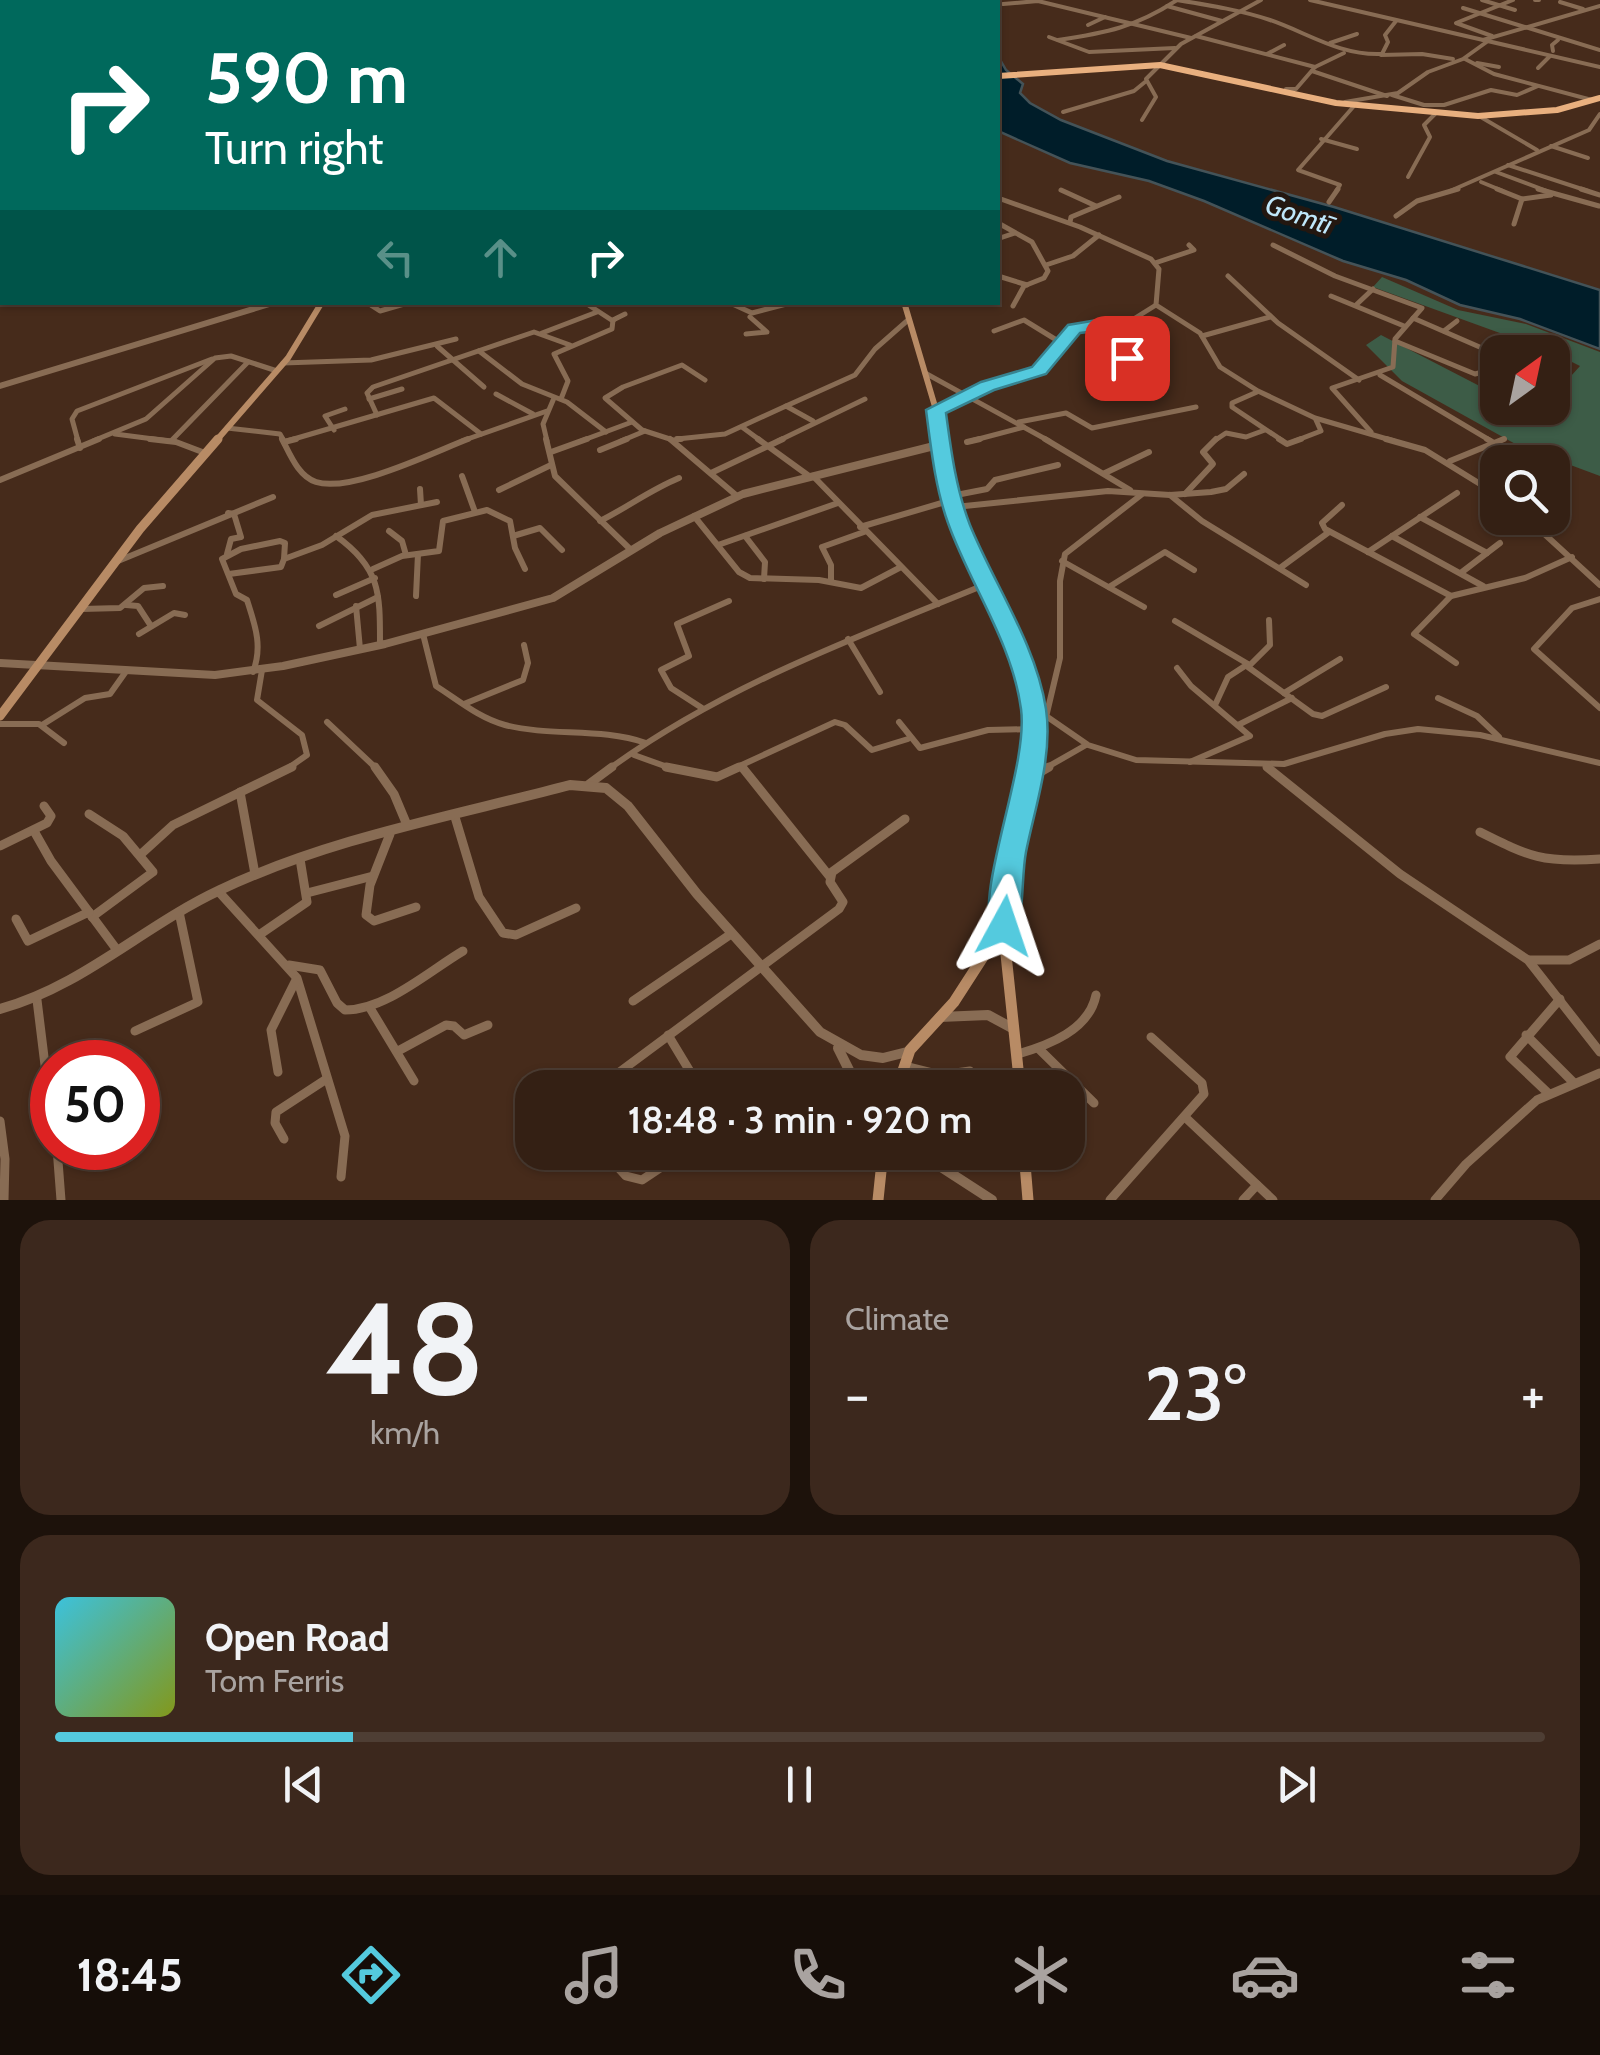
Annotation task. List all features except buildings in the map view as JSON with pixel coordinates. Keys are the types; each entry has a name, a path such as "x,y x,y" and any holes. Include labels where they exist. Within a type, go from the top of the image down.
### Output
{"highway":[{"path":"1000,76 1160,65 1354,106 1478,116 1535,113 1596,99"}],"main road":[{"path":"0,716 117,561 280,367 320,305"},
{"path":"905,305 936,410 952,501 989,583 1034,707 1035,728 1008,871 1004,926 1019,1070"},
{"path":"903,1070 910,1050 940,1018 1004,926"},
{"path":"878,1200 881,1170"},
{"path":"1026,1170 1028,1200"}],"street":[{"path":"1057,40 1102,34 1148,21 1178,0 1241,12 1345,52 1419,54 1498,67"},
{"path":"1063,112 1134,91 1176,48 1260,0"},
{"path":"1310,0 1600,67"},
{"path":"1482,0 1515,10"},
{"path":"1494,37 1456,23 1514,0"},
{"path":"1004,4 1045,1 1267,54 1424,105 1444,106 1491,90 1517,95 1538,86"},
{"path":"1560,2 1584,9"},
{"path":"1166,6 1225,22"},
{"path":"1336,103 1390,95 1436,68 1461,60 1484,41 1600,6"},
{"path":"1462,8 1600,50"},
{"path":"1088,25 1105,17"},
{"path":"1380,55 1388,41 1385,35 1396,21"},
{"path":"1330,44 1358,34"},
{"path":"1049,36 1088,52 1176,48"},
{"path":"1538,68 1552,54 1552,45 1559,39"},
{"path":"1267,54 1284,46"},
{"path":"1268,88 1295,90 1314,69 1345,52"},
{"path":"1476,63 1494,74 1596,99"},
{"path":"1142,120 1156,97 1145,82"},
{"path":"1329,202 1340,185 1298,170 1313,156 1321,139 1354,106"},
{"path":"1408,177 1430,137 1424,125 1436,113"},
{"path":"1396,216 1417,201 1480,182 1507,164 1592,126 1600,114"},
{"path":"1478,116 1538,151"},
{"path":"1592,126 1600,129"},
{"path":"1321,139 1357,149"},
{"path":"1551,146 1588,158"},
{"path":"1507,164 1600,195"},
{"path":"1496,172 1518,183 1598,206"},
{"path":"1480,182 1522,199 1558,194"},
{"path":"1061,190 1098,207"},
{"path":"1071,224 1069,218 1119,197"},
{"path":"1514,224 1522,199"},
{"path":"936,410 1039,370 1072,330 1141,316 1156,305 1159,269 1144,254 1000,200"},
{"path":"1000,223 1032,242 1046,265 1046,276 1027,285 1012,306"},
{"path":"1000,238 1016,232"},
{"path":"1046,265 1073,256 1099,236"},
{"path":"1155,263 1190,254 1194,250 1189,245"},
{"path":"1273,245 1316,268 1420,304 1420,311 1395,341 1396,362 1379,374 1332,390 1372,432"},
{"path":"1228,276 1271,316 1359,380"},
{"path":"1000,277 1027,285"},
{"path":"1356,306 1373,288"},
{"path":"1331,296 1404,326"},
{"path":"0,386 266,305"},
{"path":"371,305 380,310 399,305"},
{"path":"588,305 613,321"},
{"path":"731,305 767,332 746,334"},
{"path":"749,316 784,305"},
{"path":"1156,305 1202,336 1220,366 1258,392 1315,418 1372,432 1448,462 1480,484"},
{"path":"378,415 369,399 369,389 597,312"},
{"path":"613,321 625,314"},
{"path":"1202,336 1271,316"},
{"path":"1413,318 1480,347"},
{"path":"705,380 678,365 606,396 607,402 645,431 676,440 725,434 854,375 875,349 908,320"},
{"path":"994,331 1024,320 1063,344"},
{"path":"226,428 273,431 301,472 332,486 546,410 568,381 554,354 614,328 613,321"},
{"path":"1444,331 1456,321"},
{"path":"1103,324 1108,340 1127,358"},
{"path":"540,334 570,345"},
{"path":"80,448 72,419 78,410 215,358 226,356 280,367 370,360 456,339"},
{"path":"1395,341 1480,373"},
{"path":"437,346 484,387"},
{"path":"478,350 522,384 557,399 606,432"},
{"path":"0,480 156,413 215,358"},
{"path":"170,442 248,362"},
{"path":"925,373 1018,422 1131,491 1170,495 1220,492 1244,474"},
{"path":"1379,374 1494,443"},
{"path":"369,399 402,389"},
{"path":"1258,392 1232,403 1232,408 1290,444 1321,431 1315,418"},
{"path":"496,394 533,414"},
{"path":"284,442 434,398 454,408 469,427 481,434"},
{"path":"712,472 865,399"},
{"path":"786,406 814,422"},
{"path":"1018,422 1066,413 1092,428 1196,407"},
{"path":"334,430 325,416 345,408"},
{"path":"546,410 543,424 555,476 631,550"},
{"path":"551,452 632,422"},
{"path":"742,427 811,475 938,604"},
{"path":"967,442 1026,427"},
{"path":"1185,494 1213,464 1202,452 1222,432 1246,437 1266,430"},
{"path":"600,450 645,431"},
{"path":"114,434 170,442 205,453"},
{"path":"1448,462 1504,439"},
{"path":"676,440 737,496"},
{"path":"0,663 215,675 258,671 380,645 553,598 693,515 737,496 942,444"},
{"path":"1104,474 1149,452"},
{"path":"832,582 822,547 862,529 987,489 995,480 1058,465"},
{"path":"499,490 551,466"},
{"path":"462,476 475,513"},
{"path":"600,521 627,508 644,492 679,478"},
{"path":"420,489 421,505"},
{"path":"952,501 1131,491"},
{"path":"1368,552 1457,493"},
{"path":"1046,717 1060,658 1062,562 1074,543 1142,494"},
{"path":"1170,495 1202,521 1306,585"},
{"path":"117,561 227,513 273,498"},
{"path":"284,559 372,515 438,502"},
{"path":"718,545 838,503"},
{"path":"1342,505 1322,523 1330,532 1452,596 1525,578 1572,557"},
{"path":"373,569 406,555 440,550 443,520 490,510 508,518 526,569"},
{"path":"140,854 173,825 294,766 308,751 302,735 256,700 258,635 247,600 236,594 223,567 231,539 241,536 242,531 234,514 227,513"},
{"path":"693,515 745,576 832,582 860,588 901,567"},
{"path":"1420,517 1487,553"},
{"path":"513,536 540,528 562,550"},
{"path":"389,531 402,541 406,555"},
{"path":"1280,568 1330,532"},
{"path":"1391,535 1483,586"},
{"path":"1546,535 1600,585"},
{"path":"336,536 362,553 373,569 380,645"},
{"path":"745,536 765,562 764,579"},
{"path":"226,554 282,541 281,568 228,574"},
{"path":"1462,572 1500,542"},
{"path":"1109,587 1166,552 1194,570"},
{"path":"416,596 418,554"},
{"path":"1062,562 1144,607"},
{"path":"336,595 375,578"},
{"path":"589,784 646,743 763,676 989,583"},
{"path":"125,605 138,590 155,584 163,586"},
{"path":"1452,596 1414,634 1456,663"},
{"path":"319,626 378,598"},
{"path":"1600,599 1572,608 1534,650 1600,708"},
{"path":"703,708 671,688 661,670 689,656 678,624 729,601"},
{"path":"82,609 138,606 152,626"},
{"path":"356,606 360,649"},
{"path":"139,634 174,613 185,615"},
{"path":"1175,620 1248,664 1318,716 1386,687"},
{"path":"1216,703 1228,677 1270,644 1269,620"},
{"path":"423,634 436,686 480,716 506,726 614,734 646,743"},
{"path":"848,639 880,692"},
{"path":"464,704 523,680 528,663 524,645"},
{"path":"1284,693 1340,659"},
{"path":"1178,668 1185,680 1240,724 1249,738 1214,749 1189,763"},
{"path":"0,724 42,725 85,698 110,694 127,670"},
{"path":"1240,724 1292,698"},
{"path":"1438,698 1477,716 1501,739"},
{"path":"1034,707 1088,745 1120,758 1264,766 1303,761 1401,730 1501,739 1600,763"},
{"path":"327,722 367,755 400,805 408,830"},
{"path":"633,755 702,776 724,776 836,722 845,725 872,750 908,738"},
{"path":"899,722 914,746 924,748 988,730 1035,728"},
{"path":"42,725 64,742"},
{"path":"1026,780 1088,745"},
{"path":"622,1070 842,905 830,877 741,766"},
{"path":"1264,766 1411,882 1528,960 1600,1052"},
{"path":"0,1009 37,1000 63,987 178,910 255,875 390,834 589,784 606,788 628,806 732,934 838,1048 849,1070"},
{"path":"240,792 255,875"},
{"path":"0,846 50,819 44,806"},
{"path":"16,919 28,941 90,914 152,874 123,836 89,814"},
{"path":"456,817 479,897 503,933 516,935 576,908"},
{"path":"830,877 841,862 905,820"},
{"path":"34,831 117,950"},
{"path":"1480,832 1532,858 1557,862 1600,859"},
{"path":"390,834 366,902 368,919 374,921 416,908"},
{"path":"259,935 307,902 300,859"},
{"path":"307,894 373,876"},
{"path":"218,891 297,978 345,1136 341,1177"},
{"path":"135,1031 198,1002 178,910"},
{"path":"633,1001 680,965 732,934"},
{"path":"1528,960 1569,960 1600,944"},
{"path":"288,964 320,970 337,1003 345,1010 370,1008 463,950"},
{"path":"278,1072 271,1030 297,978"},
{"path":"1018,1054 1063,1037 1096,1003 1096,994"},
{"path":"1548,1093 1511,1062 1511,1053 1560,999"},
{"path":"37,1000 42,1040"},
{"path":"370,1008 414,1081"},
{"path":"940,1018 976,1012 992,1014 1017,1033"},
{"path":"398,1051 446,1026 454,1026 464,1035 488,1025"},
{"path":"668,1035 689,1070"},
{"path":"1526,1036 1573,1082"},
{"path":"1113,1199 1202,1100 1204,1088 1151,1038"},
{"path":"838,1048 882,1058 910,1050"},
{"path":"1039,1049 1094,1103"},
{"path":"904,1066 919,1070"},
{"path":"1436,1200 1491,1140 1548,1093 1600,1073"},
{"path":"284,1139 275,1122 276,1112 325,1080"},
{"path":"1186,1118 1273,1200"},
{"path":"0,1120 5,1159 4,1200"},
{"path":"58,1170 61,1200"},
{"path":"620,1170 626,1176 642,1180 657,1170"},
{"path":"946,1170 992,1200"},
{"path":"1243,1200 1257,1185"}],"green space":[{"path":"1382,277 1458,310 1526,324 1555,335 1505,335 1373,287"},
{"path":"1381,335 1480,386 1480,424 1402,381 1366,345"},
{"path":"1570,341 1600,352 1600,476 1570,465 1570,445 1517,445 1481,425 1570,425 1570,377 1580,366 1570,361"}],"water":[{"name":"Gomtī","path":"1000,60 1023,84 1020,93 1030,103 1061,120 1167,161 1334,207 1600,290 1600,349 1520,319 1460,305 1406,280 1343,261 1149,181 1070,163 1000,132"}],"route":[{"path":"1004,926 1008,871 1035,746 1034,707 1000,607 959,524 943,468 936,410 988,386 1039,370 1049,363 1074,329 1103,324 1108,340 1127,358"}]}
